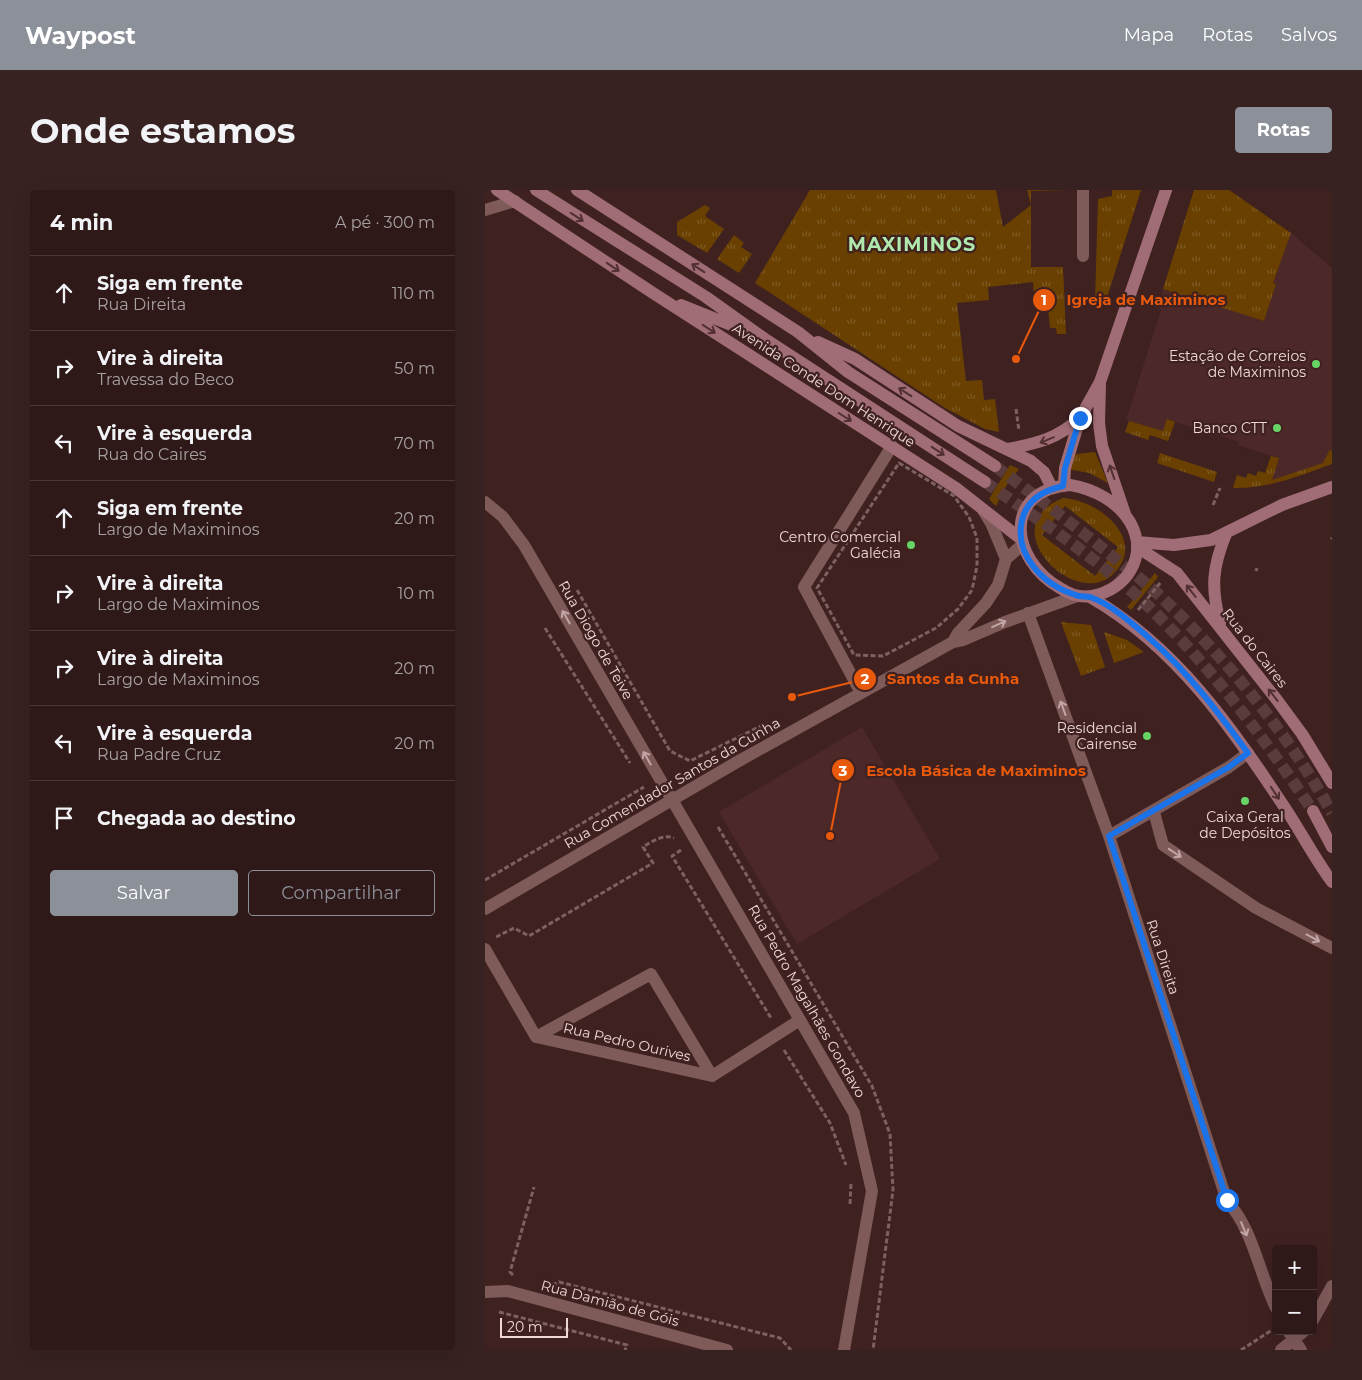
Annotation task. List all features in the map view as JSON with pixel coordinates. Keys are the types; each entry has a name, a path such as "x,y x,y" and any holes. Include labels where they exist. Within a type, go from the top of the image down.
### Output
{"main road":[{"name":"Avenida Conde Dom Henrique","path":"497,190 653,294 979,504 1021,542"},
{"name":"Avenida Conde Dom Henrique","path":"536,190 705,297 765,339 985,482"},
{"name":"Avenida Conde Dom Henrique","path":"577,190 798,332 848,372 995,466"},
{"path":"1058,487 1080,418 1100,382 1166,190"},
{"name":"Avenida Conde Dom Henrique","path":"653,294 765,339"},
{"name":"Avenida Conde Dom Henrique","path":"798,332 855,360 974,435 1031,461 1058,487"},
{"path":"1083,596 1112,590 1122,583 1135,564 1137,545 1103,446 1099,423 1100,382"},
{"path":"1008,449 1038,444 1064,433 1080,418"},
{"path":"1127,519 1119,509 1099,494 1085,488 1058,487 1037,496 1028,505 1023,515 1021,542 1033,566 1049,582 1083,596 1128,621 1179,666 1248,753 1332,882"},
{"path":"1137,545 1196,544 1226,534 1282,505 1332,488"},
{"path":"1221,629 1213,584 1214,570 1226,534"},
{"name":"Rua do Caires","path":"1137,545 1177,573 1302,734 1332,783"},
{"path":"1313,812 1332,848"}],"street":[{"path":"1083,190 1083,256"},
{"path":"485,210 515,201"},
{"path":"861,693 804,587 891,446"},
{"name":"Rua Diogo de Teive","path":"485,502 503,517 523,545 672,800"},
{"name":"Avenida Conde Dom Henrique","path":"979,504 991,522 1006,558"},
{"path":"1006,558 1021,542"},
{"name":"Rua Comendador Santos da Cunha","path":"953,642 958,633 987,603 998,585 1006,558"},
{"name":"Rua Comendador Santos da Cunha","path":"485,909 672,800 953,642 963,640 1028,613 1083,596"},
{"name":"Rua Direita","path":"1028,613 1109,836 1227,1200 1237,1212 1272,1298"},
{"path":"1109,836 1154,812 1229,767 1248,753"},
{"name":"Rua Pedro Magalhães Gondavo","path":"672,800 854,1113 872,1191 844,1350"},
{"path":"1154,812 1163,845 1256,908 1332,948"},
{"path":"487,945 536,1037"},
{"name":"Rua Pedro Ourives","path":"536,1037 651,974 712,1076"},
{"path":"712,1076 800,1020"},
{"name":"Rua Pedro Ourives","path":"536,1037 712,1076"},
{"path":"1317,1313 1332,1286"},
{"name":"Rua Damião de Góis","path":"485,1292 508,1291 727,1350"},
{"path":"1281,1350 1295,1341"}],"path":[{"path":"1016,409 1018,422"},
{"path":"899,463 817,588 854,655 883,656 936,628 958,610 972,590 977,566 977,538 969,517"},
{"path":"1213,505 1220,488"},
{"path":"1135,613 1161,582"},
{"path":"577,590 670,751 690,761 770,722"},
{"path":"545,628 628,762 634,764"},
{"path":"485,880 645,786 645,780"},
{"path":"718,828 872,1086"},
{"path":"487,945 513,928 529,936 653,863 643,847 667,836 677,840"},
{"path":"681,844 683,848 673,856 771,1018"},
{"path":"784,1050 830,1123 847,1168"},
{"path":"850,1206 851,1177"},
{"path":"518,1282 510,1272 533,1187"},
{"path":"550,1286 559,1282 780,1338 791,1350"},
{"path":"499,1312 627,1345 625,1350"},
{"path":"1241,1350 1272,1329"},
{"path":"873,1350 874,1343"}],"shaded area":[{"path":"1291,233 1332,268 1332,464 1270,485 1279,458 1238,445 1239,442 1175,422 1168,441 1150,435 1148,440 1125,432 1129,421 1126,420 1161,310 1158,306 1163,289 1264,321 1276,284 1273,283"},
{"path":"862,727 940,859 797,944 719,812"}],"green space":[{"path":"810,190 996,190 1003,227 1031,205 1031,267 1063,267 1066,334 1057,334 1056,328 1050,328 1047,296 1034,297 1033,282 988,287 989,300 957,303 966,381 982,380 984,400 995,399 999,432 985,429 945,408 755,283"},
{"path":"1027,190 1067,190 1031,191 1031,205"},
{"path":"1112,190 1141,190 1104,307 1095,302 1098,199 1112,196"},
{"path":"1194,190 1229,190 1291,233 1273,283 1276,284 1264,321 1163,289"},
{"path":"705,205 710,208 705,216 724,229 707,253 677,235 677,222"},
{"path":"734,235 744,243 741,247 752,254 739,273 717,259"},
{"path":"1167,419 1175,422 1168,441 1150,435 1148,440 1125,432 1129,421 1163,431"},
{"path":"1332,450 1332,464 1271,484 1233,488 1237,475 1246,478 1248,473 1256,476 1258,471 1265,473 1271,456 1279,458 1272,480 1323,463 1329,451"},
{"path":"1095,452 1108,483 1089,473 1068,469 1076,454"},
{"path":"1160,453 1217,472 1214,482 1157,463"},
{"path":"1010,465 1019,469 1006,486 996,506 989,499"},
{"path":"1063,498 1092,506 1115,525 1123,537 1125,550 1122,563 1111,576 1095,583 1077,581 1060,573 1046,560 1037,543 1035,526 1043,511","holes":["1065,506 1118,547 1095,576 1042,535"]},
{"path":"1155,573 1158,577 1131,610 1127,607"},
{"path":"1061,622 1091,625 1105,667 1081,676"},
{"path":"1104,632 1127,640 1144,652 1114,663"}],"tunnel":[{"path":"995,466 1112,556 1184,619 1254,697 1295,754 1332,813"},
{"path":"985,482 1090,557 1130,590 1172,630 1236,704 1276,757 1313,811"}],"place":[{"name":"Igreja de Maximinos","path":"1016,359"},
{"name":"Estação de Correios de Maximinos","path":"1316,364"},
{"name":"Banco CTT","path":"1277,428"},
{"name":"Centro Comercial Galécia","path":"911,545"},
{"name":"Santos da Cunha","path":"792,697"},
{"name":"Residencial Cairense","path":"1147,736"},
{"name":"Caixa Geral de Depósitos","path":"1245,801"},
{"name":"Escola Básica de Maximinos","path":"830,836"}],"district":[{"name":"MAXIMINOS","path":"912,244"}],"route":[{"path":"1080,418 1065,468 1063,486 1052,488 1037,496 1028,505 1023,515 1020,529 1021,539 1029,560 1049,582 1077,596 1090,597 1109,607 1149,638 1179,666 1213,706 1248,753 1229,767 1154,812 1109,836 1227,1200"}]}
